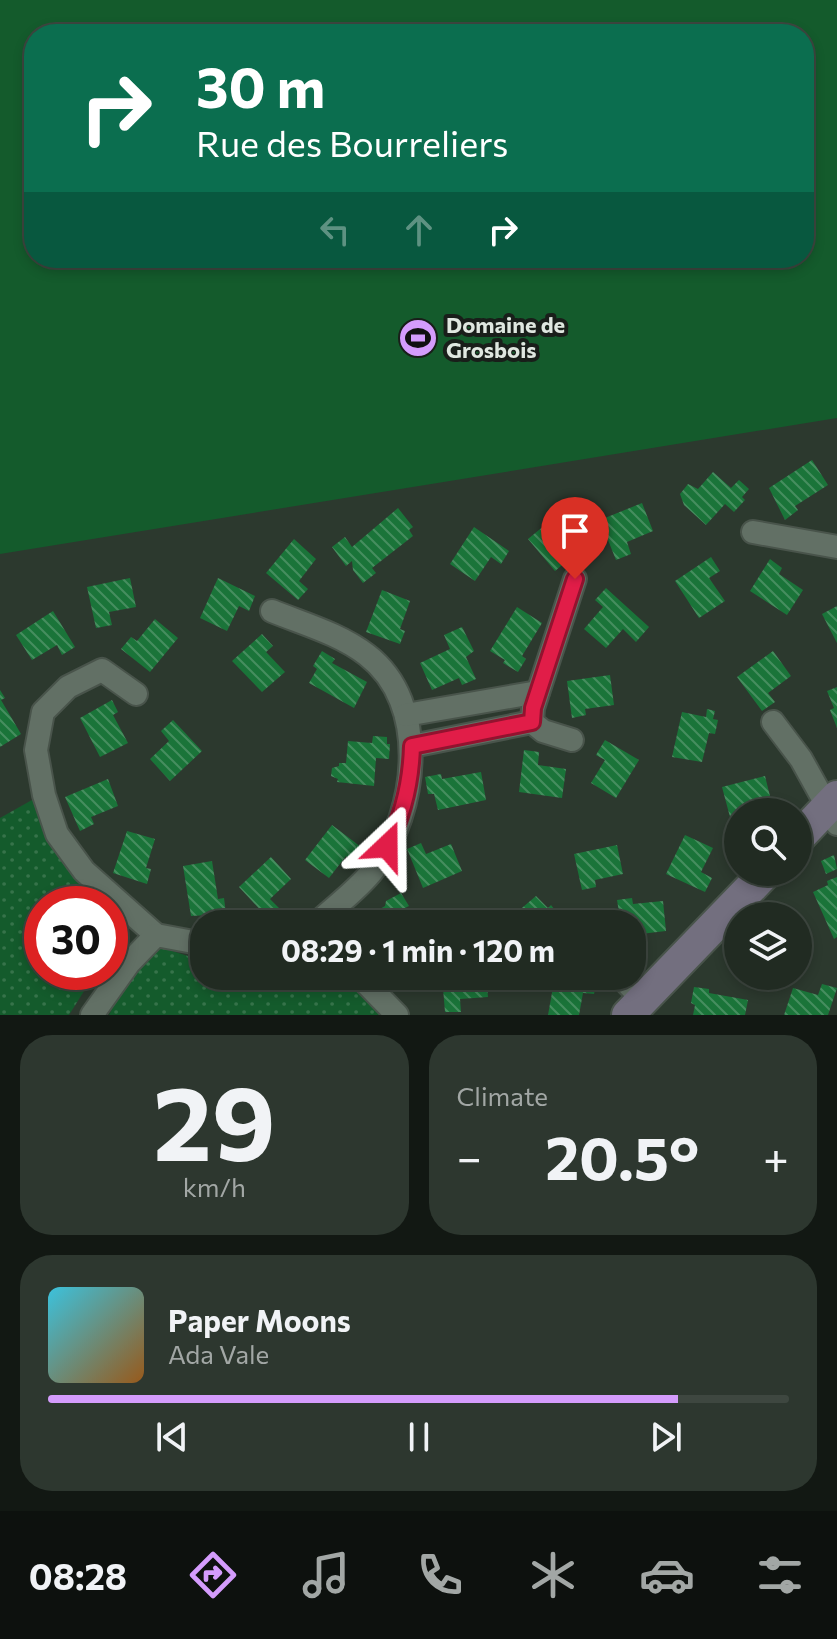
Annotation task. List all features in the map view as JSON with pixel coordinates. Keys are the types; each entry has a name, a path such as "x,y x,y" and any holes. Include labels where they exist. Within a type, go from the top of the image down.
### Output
{"street":[{"path":"753,532 837,547"},
{"path":"532,722 538,692 575,579"},
{"path":"272,611 345,641 369,656 392,683 406,715 412,746 411,773 399,823 375,868 331,910"},
{"path":"136,694 102,670 68,687 43,712 36,750 44,795 57,834 84,871 156,935 190,941"},
{"path":"406,715 538,692"},
{"path":"532,722 543,731 572,740"},
{"path":"412,746 532,722"},
{"path":"773,722 834,810 812,827"},
{"path":"627,990 636,1008 753,886"},
{"path":"92,1015 129,963 156,935"},
{"path":"373,990 397,1015"}],"green space":[{"name":"Domaine de Grosbois","path":"0,0 837,0 837,418 0,554"},
{"path":"39,796 85,886 24,886 24,990 85,990 69,1015 0,1015 0,818"},
{"path":"156,946 190,957 190,990 356,990 382,1015 109,1015 121,990 128,990 128,979"}],"building":[{"path":"812,460 828,485 795,506 798,510 785,520 769,488"},
{"path":"713,472 731,488 739,480 749,489 742,497 745,500 734,512 725,504 706,525 684,505 680,494 688,484 698,489"},
{"path":"642,503 653,531 627,542 631,554 616,560 600,520"},
{"path":"398,508 413,527 409,530 413,536 372,568 376,573 363,583 353,570 352,561 346,566 332,547 345,537 352,547"},
{"path":"562,511 580,533 559,551 567,561 555,571 528,539"},
{"path":"474,527 509,551 501,564 491,557 475,581 450,564"},
{"path":"294,539 316,559 299,581 308,589 298,600 266,573"},
{"path":"711,557 720,571 709,578 725,601 699,618 675,581"},
{"path":"770,559 782,568 779,574 803,590 787,615 750,591"},
{"path":"130,578 136,607 109,612 112,625 96,628 87,587"},
{"path":"218,578 255,596 249,611 239,606 227,631 200,618"},
{"path":"606,588 649,627 636,642 623,629 606,648 584,629 603,607 595,600"},
{"path":"382,590 410,601 400,629 405,631 400,644 366,632"},
{"path":"837,606 837,643 822,614"},
{"path":"517,607 542,623 522,656 526,659 518,672 490,651"},
{"path":"53,611 75,647 62,655 57,645 32,660 16,635"},
{"path":"155,619 178,638 150,672 121,649 131,637 137,641"},
{"path":"462,627 474,651 466,657 476,679 462,685 459,678 432,690 420,663 450,649 444,635"},
{"path":"262,634 273,646 266,652 285,672 262,692 232,661"},
{"path":"322,651 335,659 332,663 367,682 354,708 309,683 317,669 313,666"},
{"path":"773,651 791,676 768,693 775,702 762,711 737,677"},
{"path":"610,675 614,705 585,709 586,715 572,718 567,681"},
{"path":"837,687 837,728 827,691"},
{"path":"0,690 5,698 1,700 21,734 0,747"},
{"path":"112,700 118,712 113,715 128,743 100,757 80,718"},
{"path":"707,709 715,711 713,719 718,720 715,734 709,733 702,762 672,757 682,712 706,717"},
{"path":"173,720 202,751 170,781 150,759 169,741 161,731"},
{"path":"373,736 387,737 387,744 390,744 389,759 376,758 374,786 337,782 338,779 331,776 332,768 346,763 348,741 372,743"},
{"path":"605,740 639,760 616,798 591,783 605,760 596,755"},
{"path":"524,750 539,752 538,765 566,769 562,798 519,792"},
{"path":"481,772 486,800 438,810 434,794 428,794 425,777 441,774 442,779"},
{"path":"765,776 770,798 725,798 722,787"},
{"path":"108,779 118,806 91,817 94,824 80,831 65,797"},
{"path":"332,825 361,847 352,860 346,856 329,878 305,860"},
{"path":"127,831 155,839 146,868 151,869 147,884 113,873"},
{"path":"685,835 713,848 701,872 712,878 705,892 666,874"},
{"path":"421,843 426,854 451,844 462,871 423,888 407,849"},
{"path":"617,845 623,874 595,880 596,887 582,890 574,854"},
{"path":"834,855 837,869 826,874 821,861"},
{"path":"271,857 291,879 270,899 279,908 277,910 261,910 239,887"},
{"path":"212,861 218,899 224,898 226,910 190,910 183,866"},
{"path":"837,877 837,937 834,939 813,892"},
{"path":"401,893 409,906 406,910 378,910 385,906 386,901"},
{"path":"536,896 548,908 551,905 555,910 520,910"},
{"path":"632,898 633,904 663,901 666,931 646,933 646,910 619,910 617,900"},
{"path":"822,984 837,988 828,1015 784,1015 792,990 818,995"},
{"path":"694,987 748,1000 745,1015 693,1015 695,1005 691,1003"},
{"path":"443,990 487,990 488,997 460,999 461,1012 445,1012"},
{"path":"552,990 595,990 594,994 583,993 579,1015 548,1015"}],"place":[{"name":"Domaine de Grosbois","path":"418,338"}],"route":[{"path":"387,846 399,823 411,773 412,746 532,722 533,708 575,579"}]}
